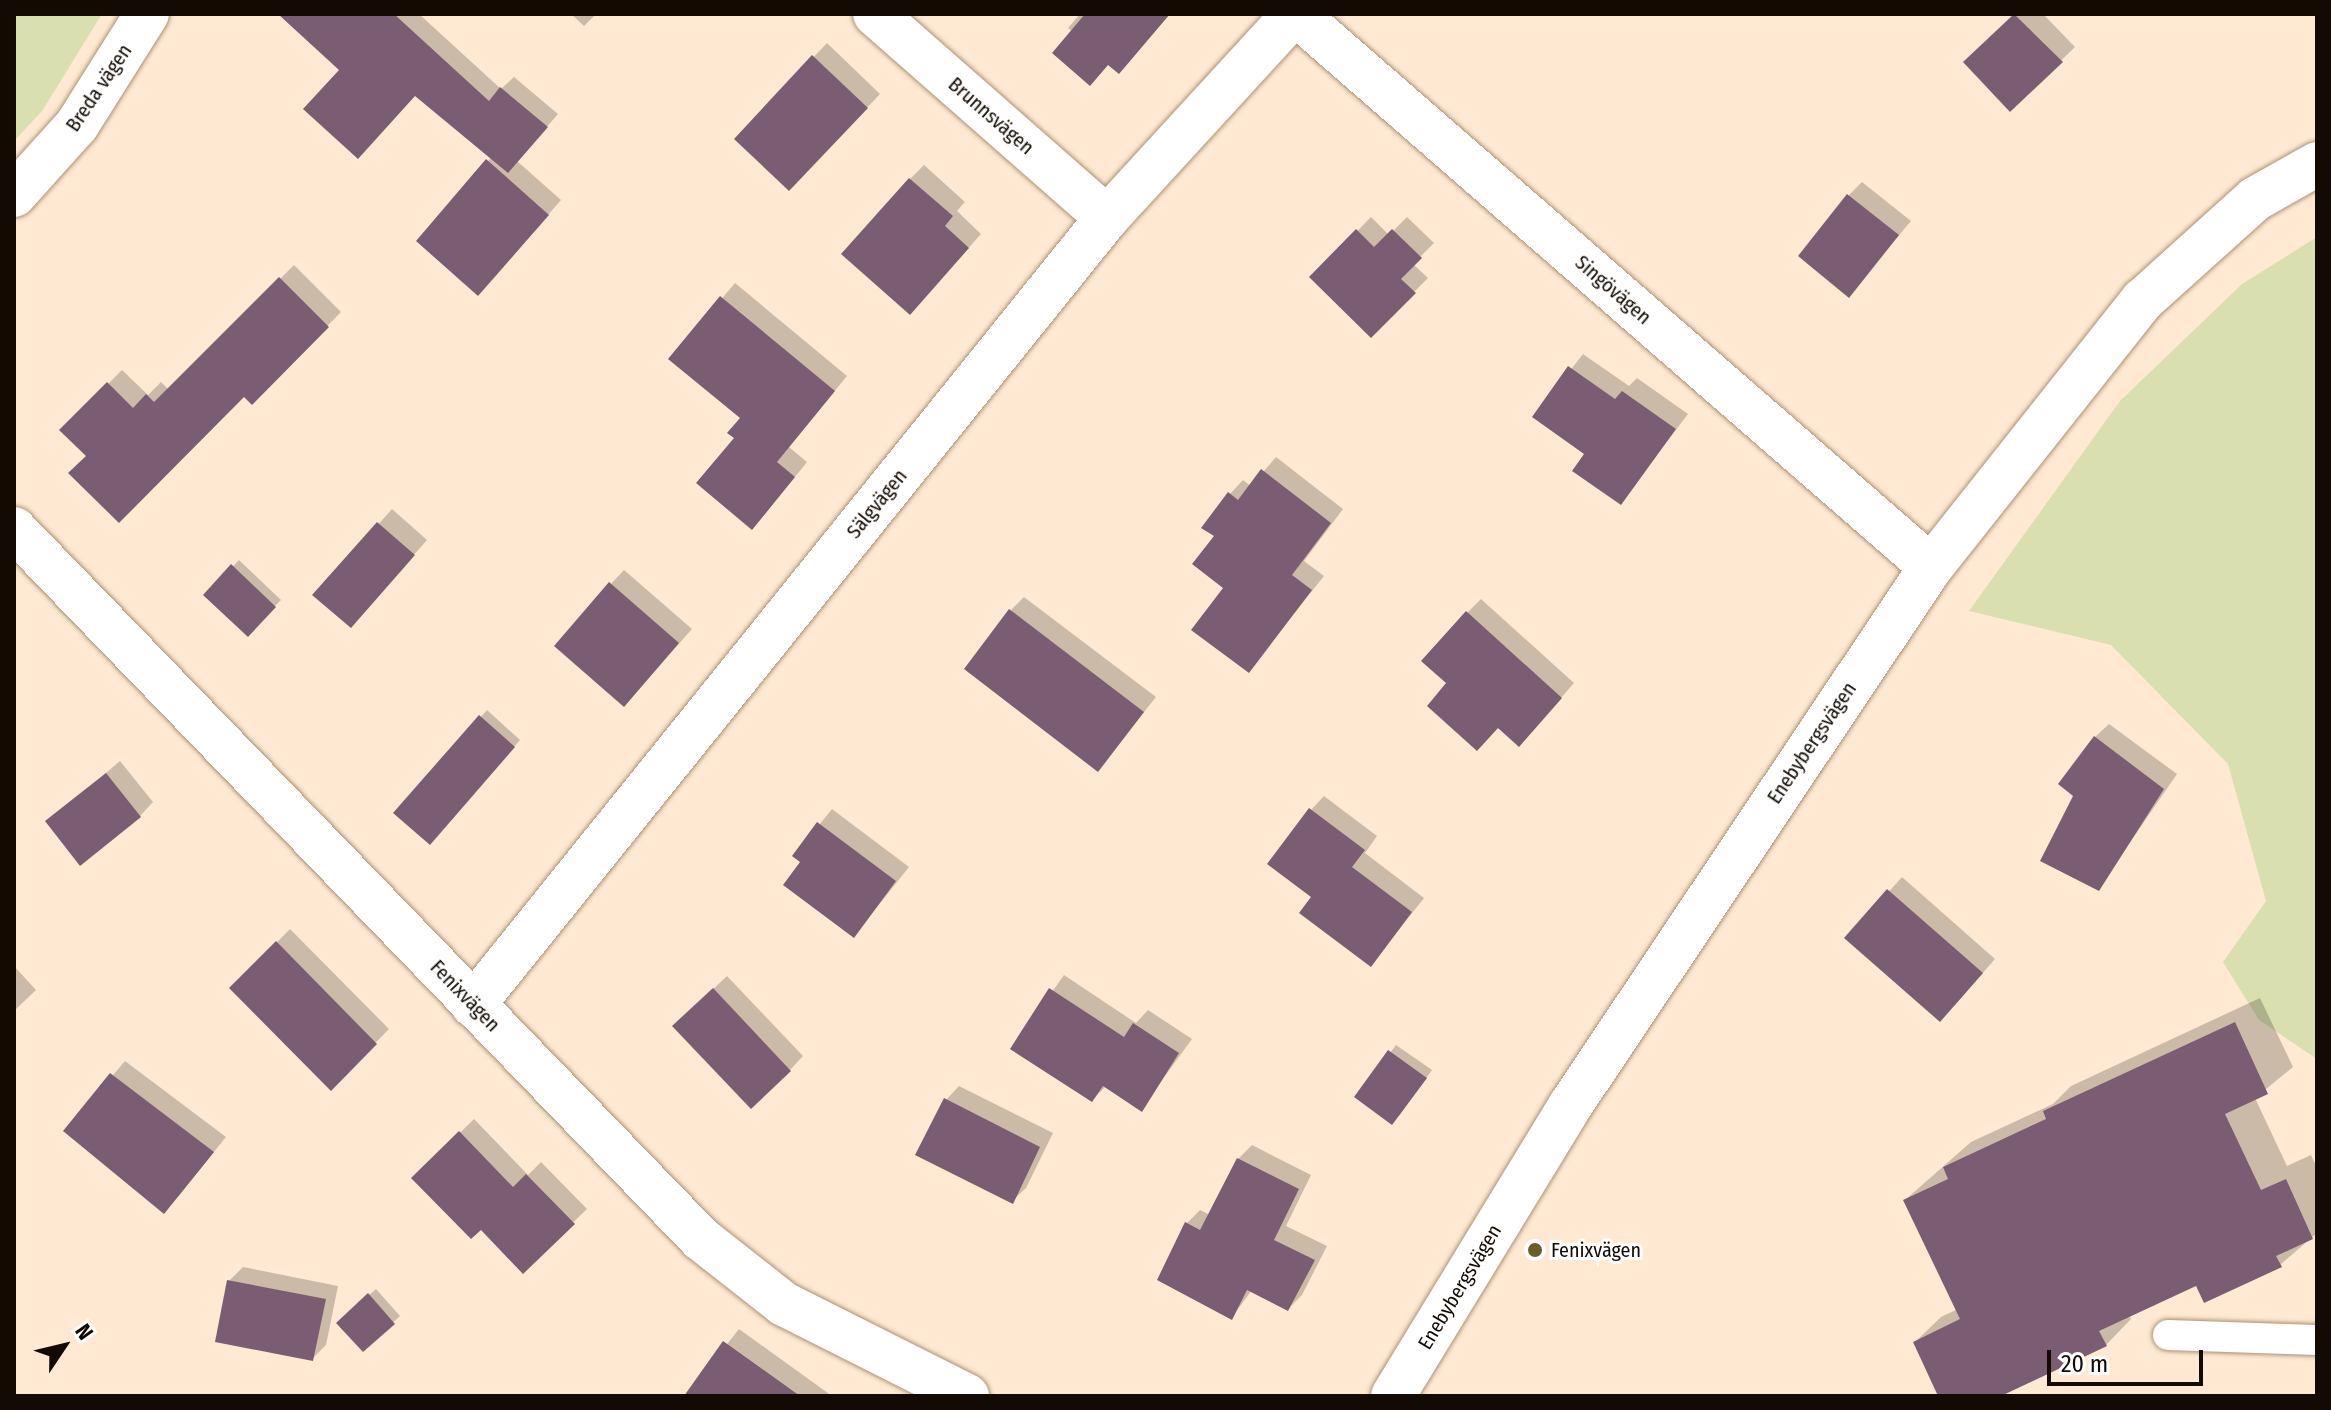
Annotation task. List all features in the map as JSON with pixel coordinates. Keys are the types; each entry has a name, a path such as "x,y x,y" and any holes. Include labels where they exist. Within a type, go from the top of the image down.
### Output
{"street":[{"name":"Breda vägen","path":"14,195 77,125 147,14"},
{"name":"Brunnsvägen","path":"875,14 1107,218"},
{"name":"Sälgvägen","path":"473,1005 1107,218 1295,14"},
{"name":"Singövägen","path":"1295,14 1931,567"},
{"name":"Enebybergsvägen","path":"1393,1396 1570,1106 1931,567 2143,300 2255,199 2317,164"},
{"name":"Fenixvägen","path":"14,529 700,1238 784,1304 967,1396"}],"lane":[{"path":"2168,1335 2317,1340"}],"green space":[{"path":"14,14 102,14 42,111 14,141"},
{"path":"2317,237 2317,1059 2259,1020 2223,962 2266,901 2228,764 2111,645 1969,611 2120,401 2242,284"}],"building":[{"path":"278,14 394,14 489,101 500,87 548,127 508,173 415,96 358,159 303,109 339,70"},
{"path":"1085,14 1170,14 1119,74 1108,65 1090,86 1052,53"},
{"path":"2014,14 2063,62 2010,112 1963,62"},
{"path":"812,55 868,108 789,191 734,139"},
{"path":"486,159 549,215 478,296 416,241"},
{"path":"909,178 953,216 945,226 969,248 910,315 841,254"},
{"path":"1847,194 1899,235 1849,298 1798,256"},
{"path":"1356,229 1374,247 1392,229 1422,258 1401,279 1416,293 1371,338 1309,277"},
{"path":"279,277 329,327 252,405 244,397 119,523 68,473 86,456 59,430 107,382 133,408 146,394 154,402"},
{"path":"720,296 835,391 777,462 795,477 752,530 696,483 734,438 727,433 740,418 668,359"},
{"path":"1568,366 1615,399 1622,391 1676,429 1621,505 1572,471 1584,454 1532,417"},
{"path":"1261,469 1331,523 1292,575 1312,590 1249,673 1191,630 1223,588 1192,564 1214,536 1201,528 1228,492 1238,500"},
{"path":"377,522 415,555 351,628 312,595"},
{"path":"231,564 276,607 248,637 203,595"},
{"path":"609,582 679,643 624,707 554,646"},
{"path":"1009,609 1144,712 1098,772 964,669"},
{"path":"1466,611 1562,698 1519,747 1498,728 1477,751 1427,706 1446,683 1421,661"},
{"path":"479,715 515,747 430,845 393,813"},
{"path":"2094,736 2164,789 2099,891 2040,861 2073,796 2058,784"},
{"path":"106,773 141,817 80,866 45,821"},
{"path":"1309,808 1365,850 1352,867 1412,912 1371,967 1299,913 1311,897 1267,864"},
{"path":"817,822 896,881 854,938 783,885 800,862 792,856"},
{"path":"1887,889 1983,973 1940,1022 1844,938"},
{"path":"276,941 377,1044 331,1091 229,988"},
{"path":"713,988 791,1071 751,1109 672,1026"},
{"path":"1049,988 1124,1037 1133,1023 1179,1053 1142,1112 1103,1086 1092,1102 1010,1049"},
{"path":"2235,1022 2268,1094 2225,1114 2261,1190 2286,1179 2313,1239 2276,1256 2282,1267 2204,1303 2196,1286 2099,1331 2107,1346 2001,1396 1938,1396 1913,1342 1960,1319 1903,1200 1948,1179 1943,1167 2046,1119 2043,1111"},
{"path":"1388,1050 1427,1078 1392,1125 1354,1097"},
{"path":"110,1073 214,1152 164,1214 63,1131"},
{"path":"944,1098 1040,1147 1013,1204 915,1155"},
{"path":"459,1131 513,1187 526,1174 575,1224 523,1274 481,1230 471,1239 411,1178"},
{"path":"1237,1158 1299,1189 1274,1240 1315,1260 1288,1311 1247,1290 1232,1320 1157,1280 1185,1222 1200,1230"},
{"path":"227,1280 326,1299 313,1361 215,1342"},
{"path":"368,1293 395,1324 363,1352 336,1323"},
{"path":"723,1341 800,1396 684,1396"}],"place":[{"name":"Fenixvägen","path":"1535,1250"}]}
